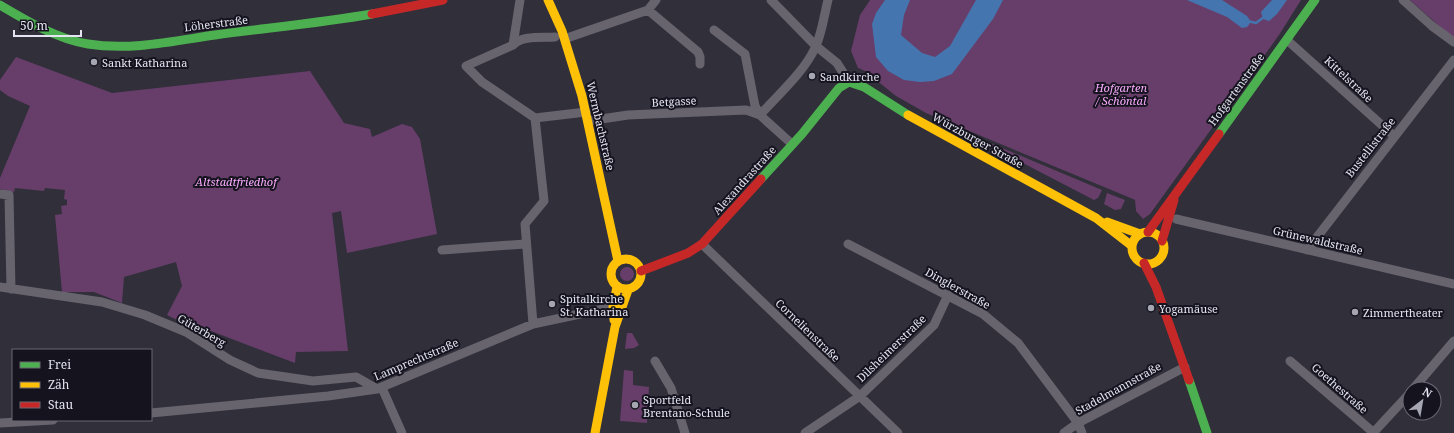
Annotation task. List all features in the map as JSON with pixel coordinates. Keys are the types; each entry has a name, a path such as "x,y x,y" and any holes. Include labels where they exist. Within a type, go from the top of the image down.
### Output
{"street":[{"name":"Löherstraße","path":"0,5 20,17 71,40 89,44 112,46 157,43 364,16 443,0"},
{"path":"513,45 520,0"},
{"name":"Wermbachstraße","path":"548,0 567,38 587,116 618,261"},
{"path":"567,38 648,10 656,0"},
{"path":"771,0 816,46 837,63 849,82"},
{"path":"760,115 791,80 816,46 828,0"},
{"name":"Hofgartenstraße","path":"1144,233 1176,192 1315,0"},
{"path":"1403,0 1432,26 1454,42"},
{"path":"648,10 698,52 700,56 700,64"},
{"path":"714,30 744,54 756,106 760,115 792,144"},
{"path":"533,324 525,244 525,224 544,201 535,118 482,82 466,66 527,38 555,37"},
{"name":"Kittelstraße","path":"1287,40 1394,136"},
{"name":"Bustellistraße","path":"1307,250 1454,60"},
{"name":"Alexandrastraße","path":"641,271 688,253 702,244 792,144 839,88 849,82"},
{"name":"Würzburger Straße","path":"849,82 864,87 916,120 1096,218 1132,246"},
{"name":"Betgasse","path":"535,118 746,110 760,115"},
{"name":"Hofgartenstraße","path":"1162,241 1176,192"},
{"path":"0,194 9,195 4,237 11,289"},
{"name":"Würzburger Straße","path":"1096,218 1144,233"},
{"name":"Grünewaldstraße","path":"1176,219 1454,284"},
{"path":"1156,287 1159,259 1163,250 1162,241 1156,234 1144,233 1133,241 1132,246 1134,255 1144,263 1156,287 1185,367 1206,433"},
{"path":"442,250 525,244"},
{"name":"Cornelienstraße","path":"702,244 898,433"},
{"name":"Dinglerstraße","path":"848,244 983,314 1018,343 1078,424 1082,433"},
{"path":"1144,263 1152,263 1159,259"},
{"path":"617,307 628,290 639,283 641,271 639,266 630,260 618,261 612,270 611,276 613,282 617,287 628,290"},
{"name":"Güterberg","path":"0,287 102,302 146,315 186,332 230,360 258,373 313,380 356,377 379,388"},
{"path":"595,433 615,327 617,287"},
{"name":"Dilsheimerstraße","path":"805,433 860,396 934,325 948,295"},
{"name":"Lamprechtstraße","path":"152,413 328,396 379,388 533,324 617,307"},
{"path":"1420,381 1454,341"},
{"path":"655,361 671,388 685,433"},
{"name":"Goethestraße","path":"1290,361 1374,433"},
{"name":"Stadelmannstraße","path":"1064,433 1185,367"},
{"path":"379,388 402,433"},
{"path":"1374,433 1402,401"},
{"path":"0,423 35,421"}],"green space":[{"name":"Hofgarten / Schöntal","path":"870,0 1301,0 1279,35 1150,214 1143,219 1136,211 1135,200 926,113 896,96 865,71 858,68 851,51 860,15"},
{"path":"1410,0 1454,0 1454,39"},
{"name":"Altstadtfriedhof","path":"16,57 112,93 310,71 344,123 370,129 372,137 402,124 412,127 420,139 437,234 347,253 341,211 332,213 348,351 296,352 295,363 211,331 207,335 167,315 182,286 176,262 124,277 122,303 94,292 62,292 55,215 62,214 61,206 67,205 67,200 64,199 65,190 45,188 44,191 15,188 14,192 0,189 0,178 30,106 8,96 0,90 0,80"},
{"path":"988,142 1102,190 1098,198 1094,200 988,145"},
{"path":"1107,193 1125,200 1121,209 1115,210 1104,204"},
{"path":"627,267 632,269 634,274 632,279 627,281 622,279 620,274 622,269"},
{"path":"627,333 632,333 639,345 634,348 625,349"},
{"name":"Sportfeld Brentano-Schule","path":"624,370 633,371 633,385 649,387 647,423 620,421"}],"water":[{"path":"885,0 910,0 904,15 901,35 922,53 935,57 950,46 976,0 1003,0 993,19 952,74 934,81 920,82 904,80 888,71 876,57 872,24 876,13"},
{"path":"1187,0 1222,0 1247,16 1251,22 1247,27 1242,28 1227,17"},
{"path":"1272,0 1287,0 1277,14 1269,21 1263,19 1261,12"}],"waterway":[{"path":"1248,21 1256,23 1264,17"}],"traffic: fast":[{"path":"1219,134 1315,0"},
{"path":"0,5 54,34 76,42 104,46 136,46 372,14"},
{"path":"761,179 802,134 839,88 849,82 864,87 908,115"},
{"path":"1189,380 1207,433"}],"traffic: slow":[{"path":"548,0 562,31 582,96 618,261"},
{"path":"908,115 1096,218 1132,246"},
{"path":"1107,222 1140,234"},
{"path":"1148,232 1154,233 1161,239 1164,248 1163,254 1157,261 1148,264 1142,263 1135,257 1132,248 1133,242 1139,235 1148,232"},
{"path":"626,259 637,263 641,274 637,285 626,289 615,285 611,274 615,263 626,259"},
{"path":"614,320 613,307 617,287"},
{"path":"595,433 615,327 628,290"}],"traffic: jam":[{"path":"372,14 443,0"},
{"path":"1148,232 1219,134"},
{"path":"641,271 688,253 702,244 761,179"},
{"path":"1162,241 1174,200"},
{"path":"1144,263 1156,287 1189,380"}],"place":[{"name":"Sankt Katharina","path":"94,62"},
{"name":"Sandkirche","path":"812,76"},
{"name":"Spitalkirche St. Katharina","path":"552,304"},
{"name":"Yogamäuse","path":"1151,308"},
{"name":"Zimmertheater","path":"1355,312"},
{"name":"Sportfeld Brentano-Schule","path":"635,405"}]}
